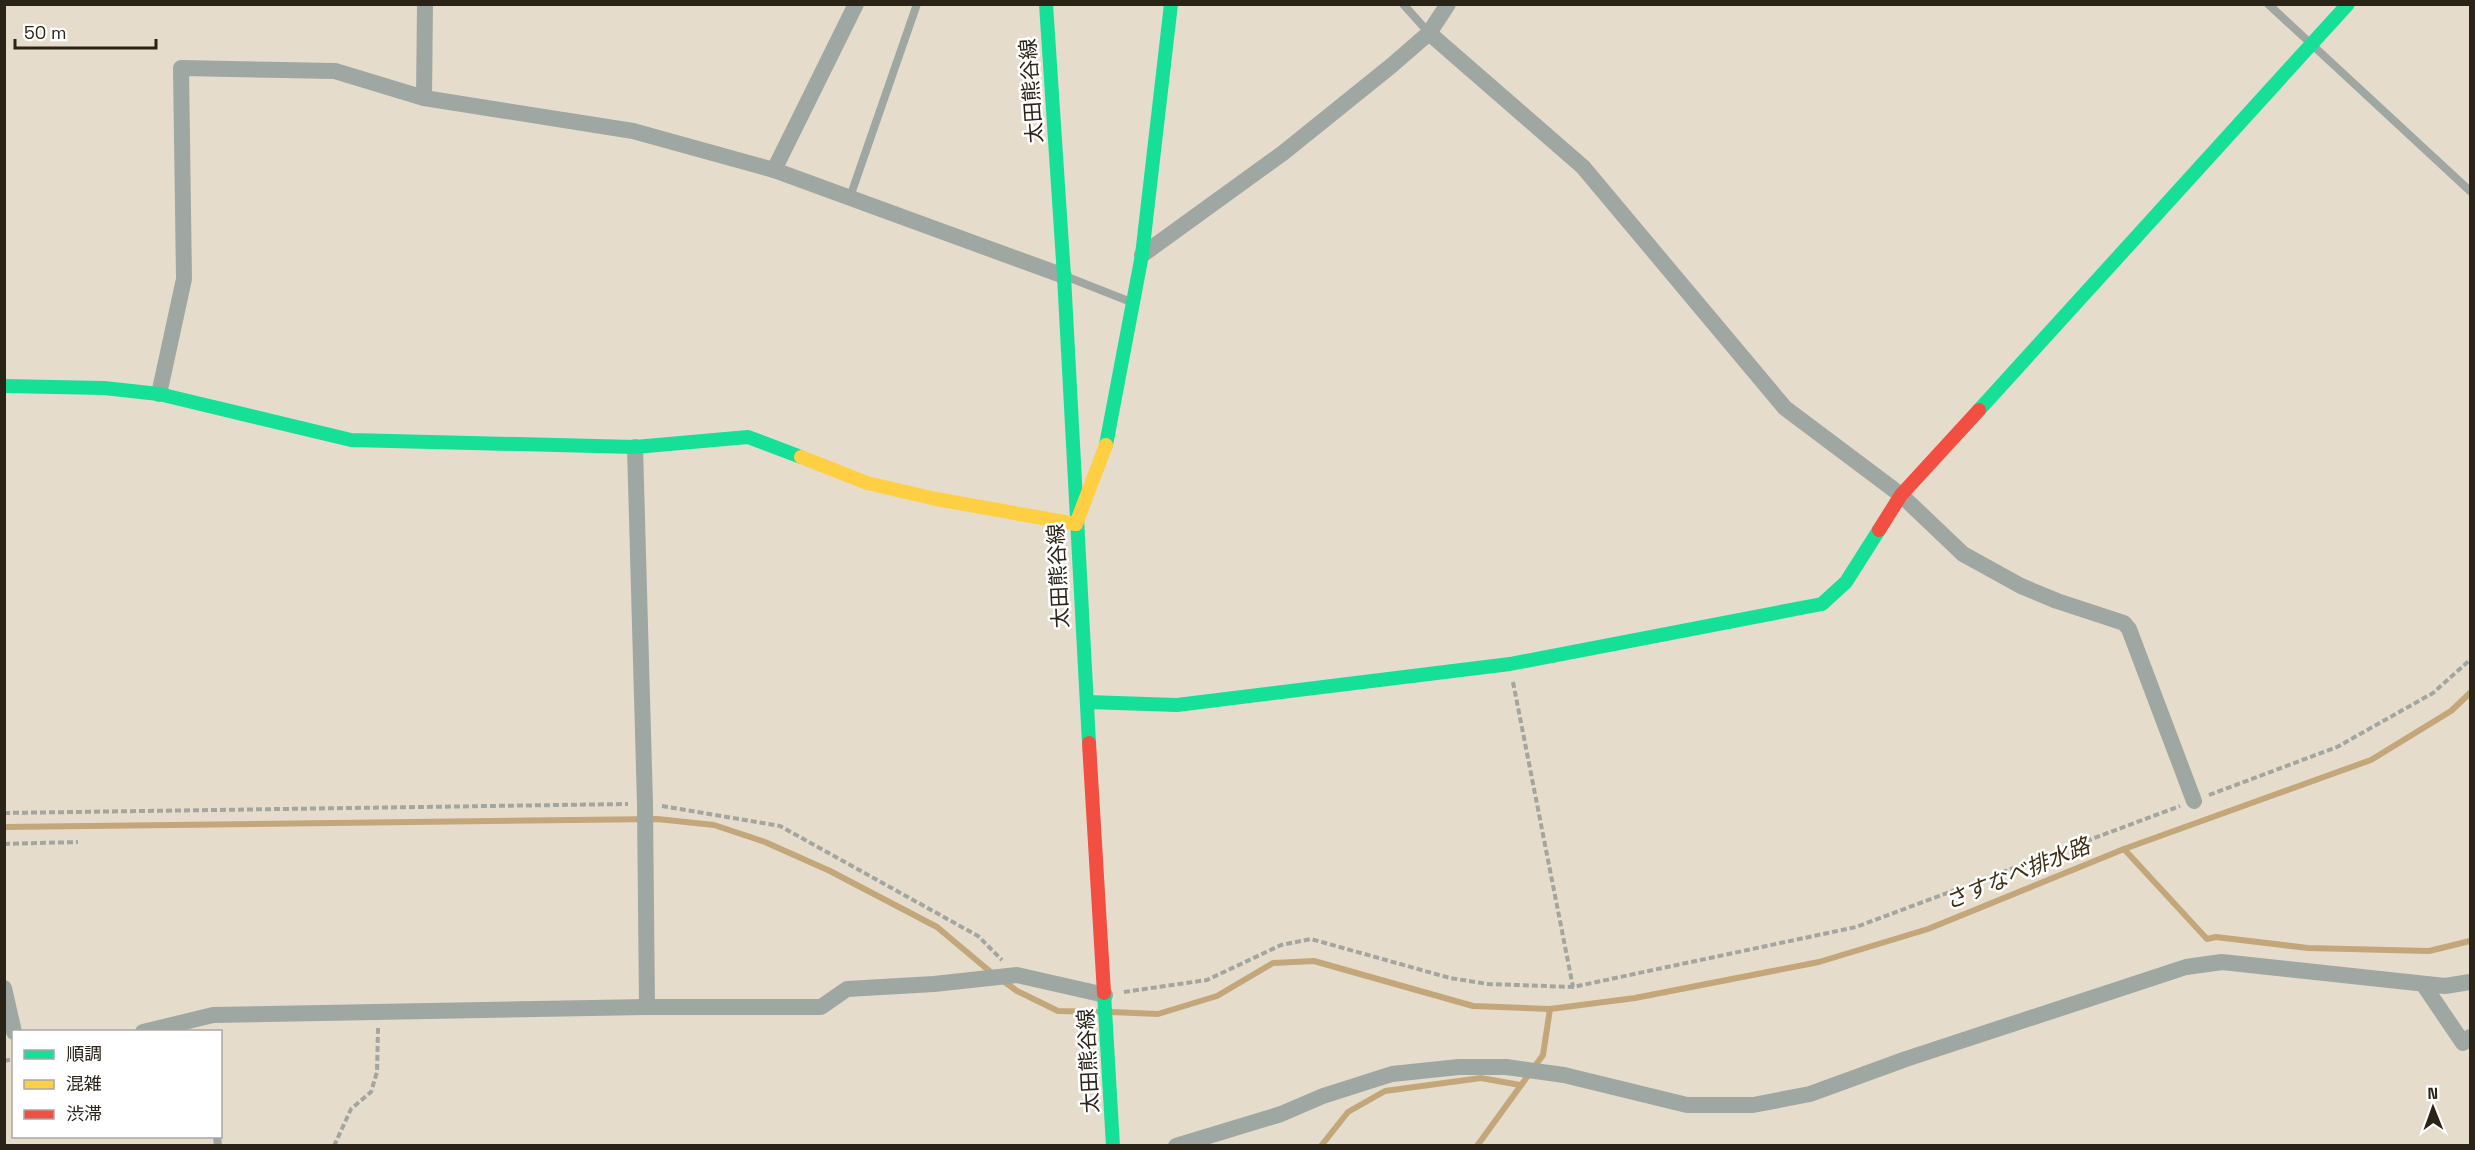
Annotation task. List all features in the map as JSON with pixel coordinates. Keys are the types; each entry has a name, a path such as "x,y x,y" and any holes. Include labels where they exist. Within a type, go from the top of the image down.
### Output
{"street":[{"path":"424,98 425,4"},
{"path":"774,170 813,96 856,4"},
{"name":"太田熊谷線","path":"1046,4 1064,276 1076,524 1106,997 1113,1146"},
{"path":"4,386 104,388 159,394 351,440 635,447 748,437 867,483 936,499 1076,524 1109,436 1142,255 1171,4"},
{"path":"1142,255 1283,153 1391,66 1429,33 1448,4"},
{"path":"1087,702 1177,705 1509,664 1822,604 1846,582 1901,495 2348,4"},
{"path":"1429,33 1583,167 1785,408 1901,495 1963,554 2021,586 2057,601 2124,623 2129,628 2194,801"},
{"path":"159,394 184,279 181,68 335,71 424,98 633,131 774,170 1064,276"},
{"path":"635,447 645,804 647,1007"},
{"path":"1182,1145 1281,1114 1323,1096 1392,1074 1459,1067 1517,1068 1564,1075 1687,1105 1753,1105 1810,1094 1906,1059 2186,967 2222,962 2445,986 2470,982"},
{"path":"161,1030 179,1028 213,1015 821,1006 847,989 934,984 1017,975 1106,997"},
{"path":"2423,984 2463,1043 2470,1037"},
{"path":"4,988 14,1030"}],"lane":[{"path":"850,197 917,4"},
{"path":"1403,4 1429,33"},
{"path":"2268,4 2470,191"},
{"path":"1064,276 1133,303"}],"path":[{"path":"1106,997 1207,980 1281,945 1311,939 1450,978 1488,984 1573,987 1856,927 2337,747 2433,693 2470,660"},
{"path":"1509,664 1573,987"},
{"path":"4,813 645,804 780,826 978,936 1017,975"},
{"path":"4,844 78,842"},
{"path":"334,1146 351,1109 371,1092 377,1072 379,1012"}],"waterway":[{"name":"さすなべ排水路","path":"1111,1012 1158,1014 1217,996 1273,963 1314,961 1473,1006 1550,1009 1635,998 1819,962 1928,929 2124,849 2371,760 2451,711 2470,693"},
{"path":"4,827 657,819 714,825 765,842 830,871 937,927 993,974"},
{"path":"2124,849 2207,939 2216,937 2308,948 2429,951 2470,941"},
{"path":"1002,980 1017,991 1058,1011 1101,1012"},
{"path":"1477,1146 1543,1055 1550,1009"},
{"path":"1321,1146 1348,1112 1385,1091 1481,1078 1520,1085"}],"traffic: fast":[{"path":"1046,4 1064,276 1089,743"},
{"path":"1106,445 1142,255 1171,4"},
{"path":"1979,410 2348,4"},
{"path":"4,386 104,388 159,394 351,440 635,447 748,437 801,457"},
{"path":"1087,702 1177,705 1510,664 1822,604 1846,582 1879,530"},
{"path":"1104,993 1113,1146"}],"traffic: slow":[{"path":"801,457 867,483 936,499 1076,524 1106,445"}],"traffic: jam":[{"path":"1879,530 1901,495 1979,410"},
{"path":"1089,743 1104,993"}]}
